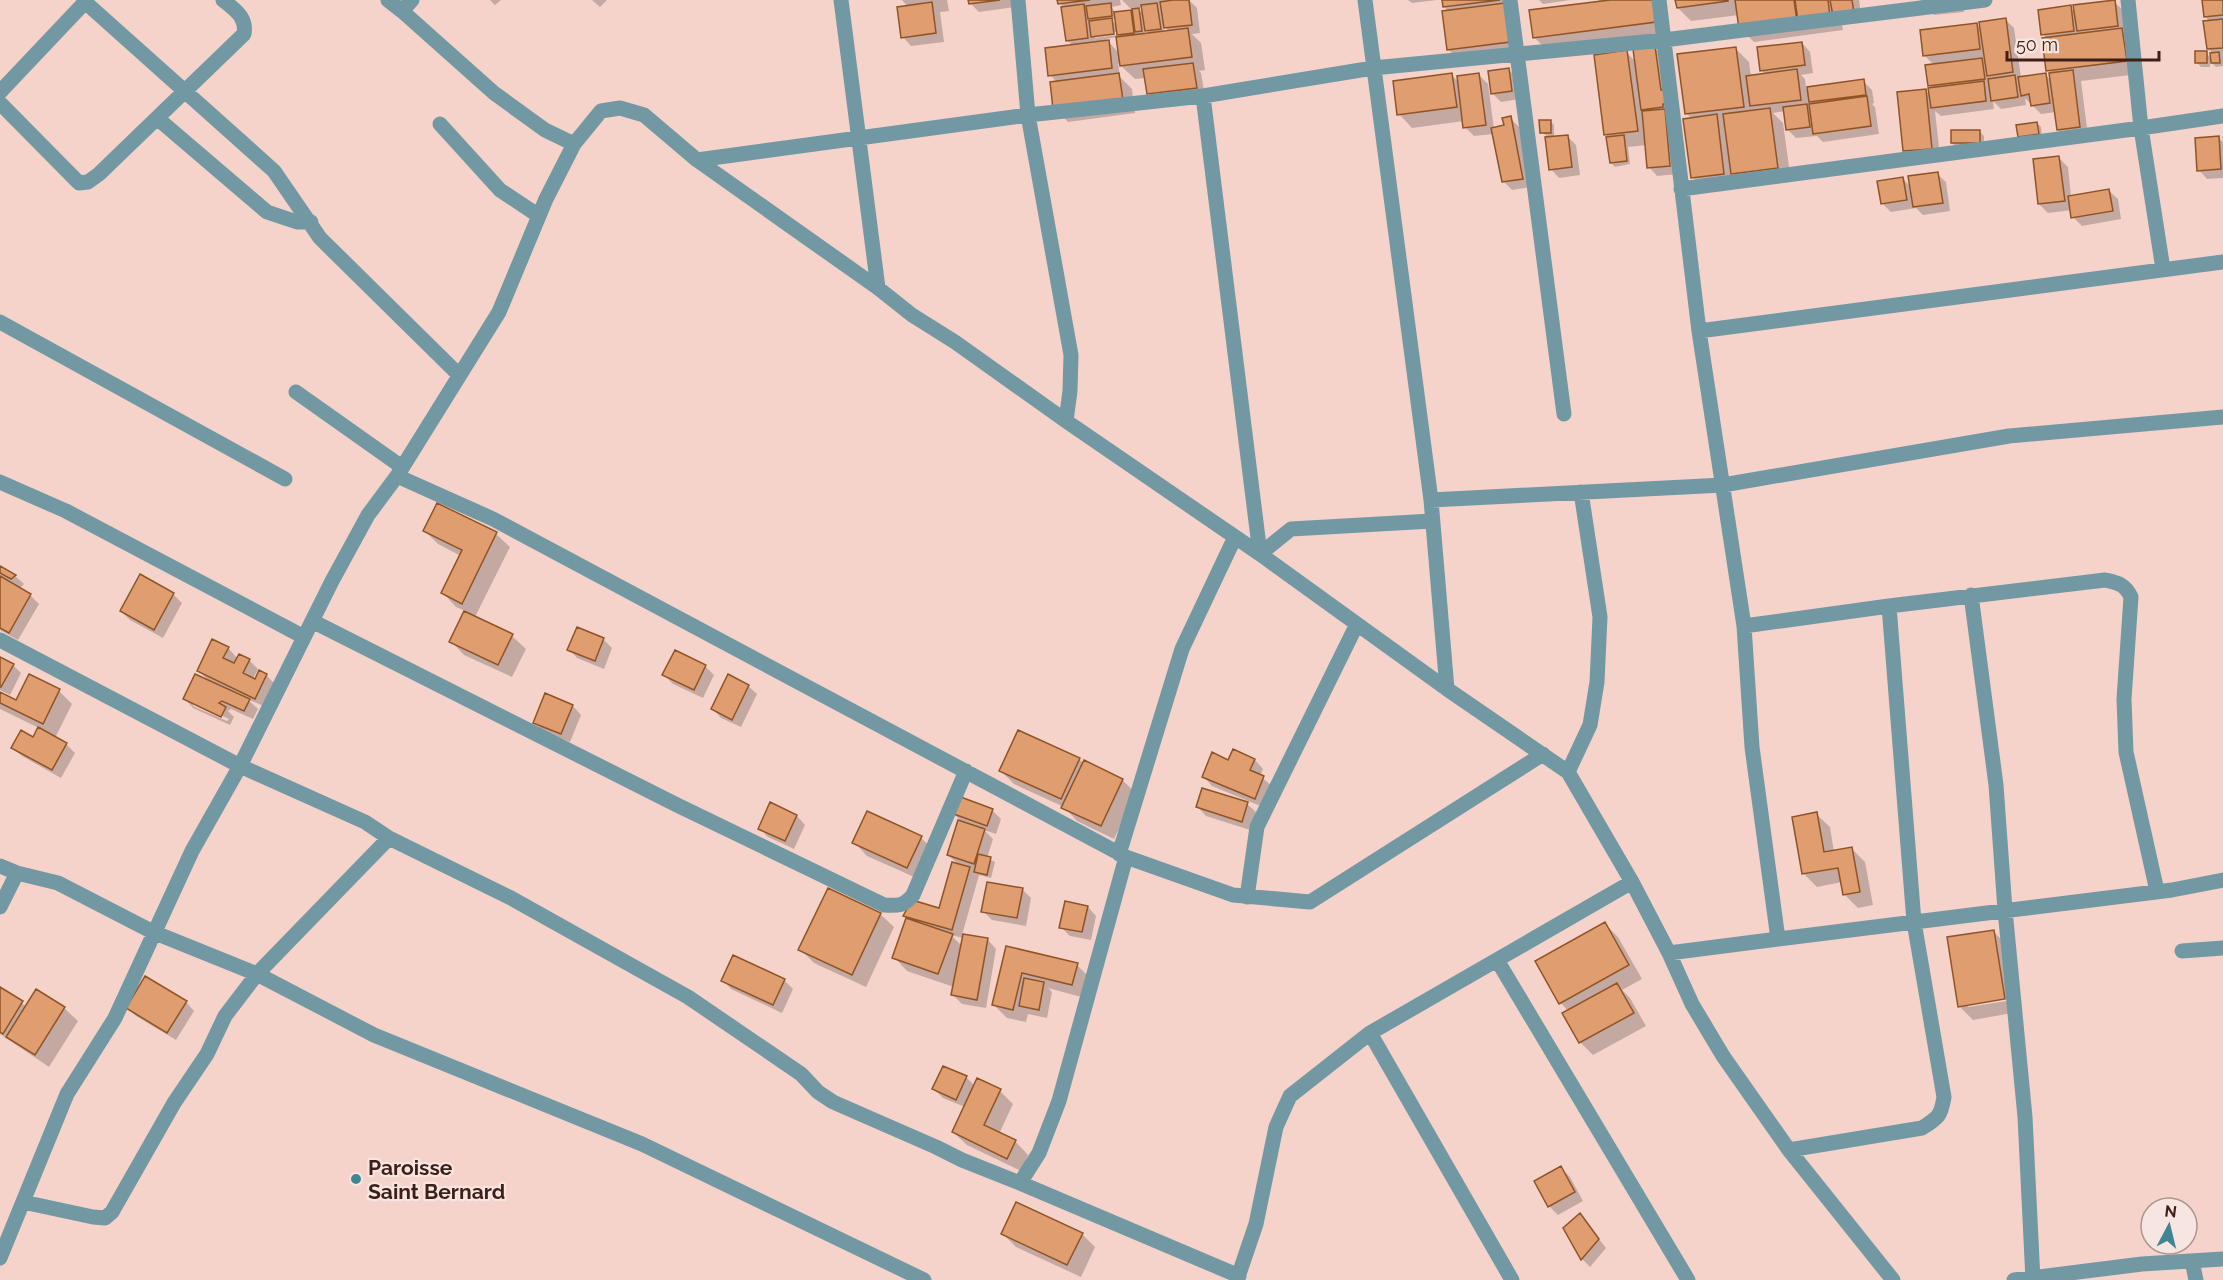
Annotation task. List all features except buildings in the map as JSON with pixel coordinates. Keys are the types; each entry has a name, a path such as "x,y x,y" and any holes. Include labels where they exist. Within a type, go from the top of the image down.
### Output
{"street":[{"path":"223,0 242,16 244,34 185,91 99,174 88,182 79,183 1,93 86,1 185,91 274,171 320,238 459,375"},
{"path":"388,0 407,6 494,93 545,129 574,144"},
{"path":"841,0 878,288"},
{"path":"1018,0 1028,116 1071,355 1071,391 1066,421"},
{"path":"1365,0 1431,500 1447,689"},
{"path":"1510,0 1564,414"},
{"path":"1659,0 1699,331 1744,626 1752,747 1778,939"},
{"path":"697,160 859,137 1203,96 1373,68 1664,40 1985,0"},
{"path":"2128,0 2141,128 2163,269"},
{"path":"1203,96 1260,554"},
{"path":"0,1258 67,1094 115,1018 192,851 240,766 368,515 399,471 499,312 539,216 574,144 601,111 620,108 644,115 697,160 878,288 912,315 955,342 1260,554 1447,689 1568,772 1632,882 1669,953 1692,1004 1723,1056 1789,1150 1893,1280"},
{"path":"1681,189 2223,116"},
{"path":"157,118 267,212 297,222 311,222"},
{"path":"440,124 500,190 539,216"},
{"path":"1699,331 2223,262"},
{"path":"0,322 285,479"},
{"path":"296,392 399,471 1123,855 1233,895 1310,902 1543,754"},
{"path":"1431,500 1723,485 2009,436 2223,417"},
{"path":"0,482 66,511 304,637"},
{"path":"1568,772 1590,725 1597,682 1600,616 1581,492"},
{"path":"1260,554 1291,529 1432,521"},
{"path":"1020,1183 1039,1153 1059,1101 1100,959 1123,855 1182,649 1235,537"},
{"path":"1744,626 1971,595 2105,580 2120,583 2127,588 2131,597 2124,699 2127,752 2157,891"},
{"path":"1971,595 1996,785 2005,910 2025,1117 2033,1279"},
{"path":"1789,1150 1922,1128 1938,1118 1942,1110 1944,1096 1914,922 1889,606"},
{"path":"312,621 677,805 885,905 899,906 906,903 913,895 966,771"},
{"path":"1247,897 1257,827 1358,624"},
{"path":"0,640 240,766 365,822 389,838 512,898 688,997 801,1074 818,1092 833,1102 1238,1278 1256,1224 1276,1127 1290,1096 1370,1034 1632,882"},
{"path":"23,1202 93,1217 105,1218 112,1212 174,1103 207,1053 225,1016 257,974 389,838"},
{"path":"0,866 17,873 58,883 153,932 257,974 374,1035 642,1144 924,1280"},
{"path":"0,907 17,873"},
{"path":"1669,953 2157,891 2223,880"},
{"path":"2182,951 2223,948"},
{"path":"1497,960 1688,1280"},
{"path":"1370,1034 1512,1280"},
{"path":"2014,1280 2142,1264 2223,1259"},
{"path":"2192,1261 2196,1280"}],"place":[{"name":"Paroisse Saint Bernard","path":"356,1179"}]}
